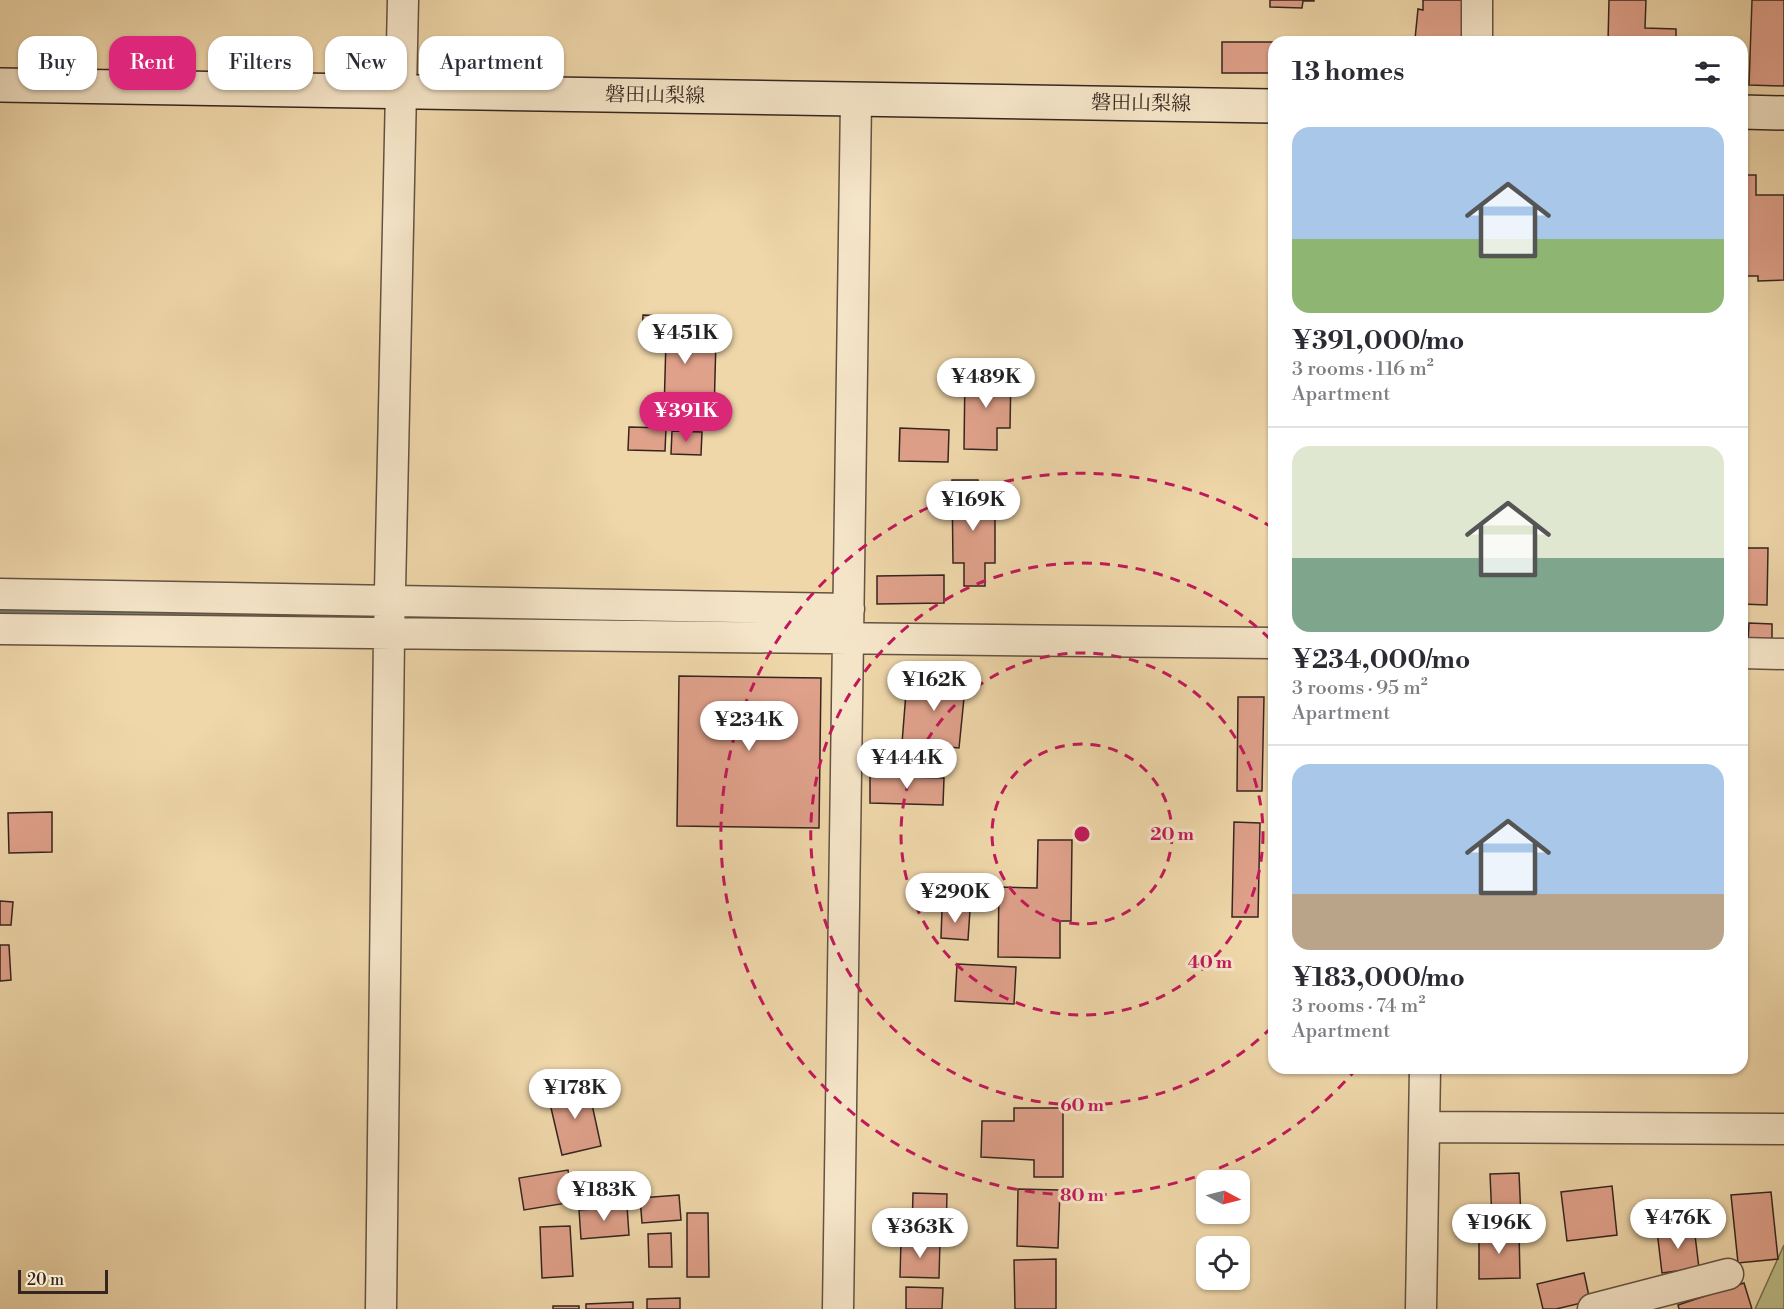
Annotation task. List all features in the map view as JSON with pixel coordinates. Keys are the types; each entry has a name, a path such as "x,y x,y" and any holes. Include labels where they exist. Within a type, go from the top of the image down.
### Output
{"main road":[{"name":"磐田山梨線","path":"0,85 325,89"},
{"name":"磐田山梨線","path":"402,90 856,101 1268,106"},
{"path":"1748,112 1784,113"}],"street":[{"path":"403,0 403,36"},
{"path":"1477,0 1477,36"},
{"path":"381,1309 389,636 402,90"},
{"path":"838,1309 856,101"},
{"path":"0,594 390,601 1268,644"},
{"path":"0,629 389,636 849,623"},
{"path":"1748,653 1784,654"},
{"path":"1421,1309 1425,1074"},
{"path":"1424,1127 1784,1129"},
{"path":"1593,1309 1728,1274"}],"green space":[{"path":"1784,1245 1784,1309 1755,1309"}],"building":[{"path":"1270,0 1314,1 1303,1 1302,8 1270,7"},
{"path":"1423,0 1464,0 1464,36 1415,36 1418,9 1423,10"},
{"path":"1609,0 1646,0 1645,28 1676,29 1676,36 1608,36"},
{"path":"1752,0 1784,0 1784,86 1749,85"},
{"path":"1222,42 1268,42 1268,73 1222,73"},
{"path":"1748,175 1756,175 1756,195 1784,195 1784,280 1758,281 1758,276 1748,276"},
{"path":"643,315 692,317 691,339 716,339 714,414 664,412 666,340 642,339"},
{"path":"965,372 1011,373 1010,428 997,428 997,450 964,449"},
{"path":"629,427 666,428 665,451 628,450"},
{"path":"900,428 949,430 948,462 899,461"},
{"path":"672,431 702,432 701,455 671,454"},
{"path":"952,480 978,480 978,502 995,502 995,563 985,563 985,586 964,586 964,563 953,563"},
{"path":"1748,548 1768,548 1767,605 1748,604"},
{"path":"944,575 944,603 877,604 877,576"},
{"path":"1749,623 1772,624 1772,644 1748,643"},
{"path":"679,676 821,678 819,828 677,826"},
{"path":"966,678 959,748 902,743 907,680"},
{"path":"1238,697 1264,697 1262,791 1237,791"},
{"path":"870,776 944,778 943,805 870,803"},
{"path":"52,812 52,852 9,853 8,813"},
{"path":"1234,822 1260,823 1258,917 1232,917"},
{"path":"1038,840 1072,840 1071,921 1060,921 1060,958 998,957 999,887 1037,888"},
{"path":"0,901 13,902 11,925 0,925"},
{"path":"942,909 970,910 968,940 941,938"},
{"path":"0,945 9,945 11,980 0,981"},
{"path":"957,964 1016,967 1014,1004 955,1001"},
{"path":"588,1086 601,1146 562,1155 548,1095"},
{"path":"1014,1108 1063,1108 1063,1177 1034,1177 1034,1160 981,1157 982,1121 1014,1121"},
{"path":"568,1170 573,1202 524,1210 519,1178"},
{"path":"1519,1173 1521,1218 1492,1220 1490,1174"},
{"path":"1612,1186 1617,1235 1567,1241 1561,1192"},
{"path":"1018,1189 1060,1190 1058,1248 1017,1246"},
{"path":"1771,1192 1778,1259 1738,1263 1731,1195"},
{"path":"913,1193 947,1194 946,1234 912,1233"},
{"path":"679,1195 681,1220 642,1223 640,1198"},
{"path":"627,1206 629,1235 581,1239 579,1210"},
{"path":"687,1213 708,1213 709,1277 687,1277"},
{"path":"570,1226 573,1276 542,1278 540,1227"},
{"path":"1694,1227 1699,1268 1662,1273 1657,1231"},
{"path":"1519,1231 1520,1278 1479,1279 1479,1232"},
{"path":"671,1233 672,1267 649,1267 648,1234"},
{"path":"901,1240 940,1241 939,1278 900,1277"},
{"path":"1056,1259 1056,1309 1015,1309 1014,1260"},
{"path":"1584,1273 1590,1301 1556,1309 1543,1309 1537,1284"},
{"path":"1744,1283 1752,1309 1679,1309 1678,1305"},
{"path":"906,1287 943,1288 942,1309 906,1309"},
{"path":"680,1298 680,1309 647,1309 647,1299"},
{"path":"633,1302 633,1309 586,1309 586,1304"},
{"path":"553,1306 579,1306 579,1309 553,1309"}],"waterway":[{"path":"0,612 634,621"}]}
